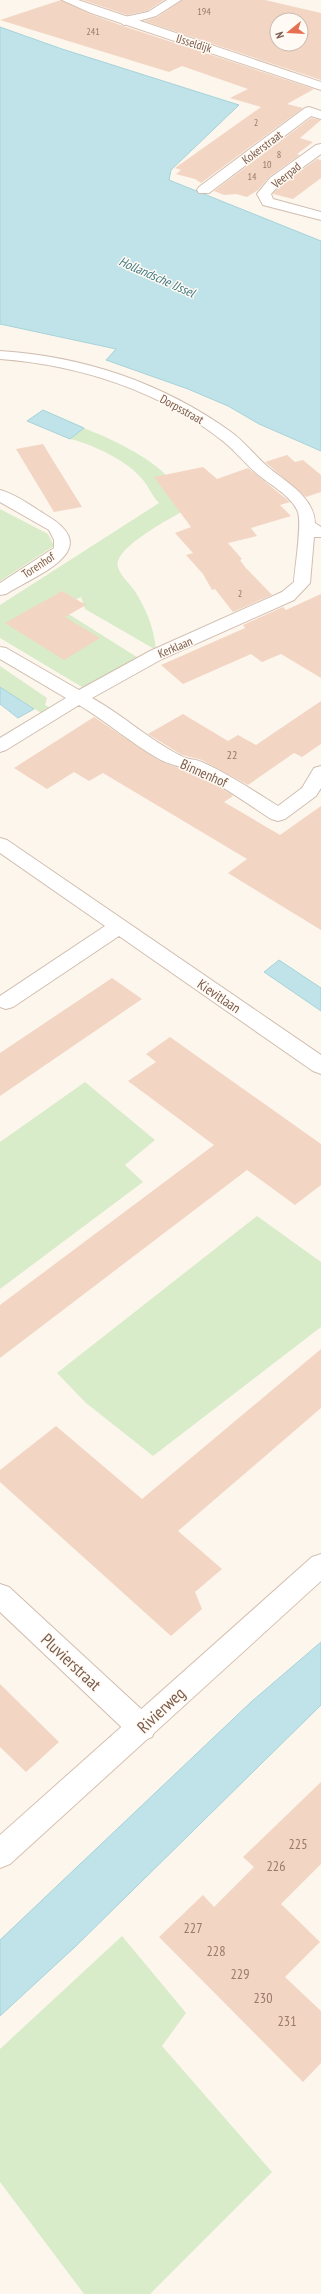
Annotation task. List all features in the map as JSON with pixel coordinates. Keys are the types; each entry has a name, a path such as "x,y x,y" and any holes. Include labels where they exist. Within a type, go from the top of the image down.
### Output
{"street":[{"name":"IJsseldijk","path":"68,0 124,21 221,51 321,86"},
{"path":"124,21 152,14 175,0"},
{"name":"Kokerstraat","path":"204,190 309,111 321,115"},
{"name":"Veerpad","path":"321,148 275,181 264,194 268,202 321,216"},
{"name":"Dorpsstraat","path":"0,355 40,358 97,372 152,393 194,414 227,436 293,496 306,513 314,530"},
{"name":"Torenhof","path":"0,495 55,527 61,533 63,541 61,550 51,558 0,590"},
{"path":"314,530 302,583 321,585"},
{"name":"Kerklaan","path":"0,746 78,698 156,655 288,596 302,583"},
{"path":"0,652 78,698"},
{"name":"Binnenhof","path":"78,698 111,716 143,742 176,761 196,766 229,783 278,815 309,792 321,772"},
{"name":"Kievitlaan","path":"0,844 321,1066"},
{"path":"6,1002 118,927"},
{"name":"Rivierweg","path":"0,1854 142,1728 321,1565"},
{"name":"Pluvierstraat","path":"0,1595 142,1728"}],"green space":[{"path":"84,428 106,437 151,462 169,478 191,507 147,533 125,551 119,559 119,570 134,590 149,618 156,650 85,609 81,597 64,606 67,613 140,659 87,690 0,638 0,605 159,503 143,480 128,466 99,449 70,439"},
{"path":"0,509 48,534 54,546 0,581"},
{"path":"0,666 47,698 45,705 50,708 41,713 0,687"},
{"path":"85,1082 155,1140 125,1165 143,1182 0,1289 0,1142"},
{"path":"257,1216 321,1262 321,1327 153,1456 86,1403 57,1373"},
{"path":"122,1936 186,2013 162,2046 272,2172 150,2294 84,2294 0,2182 0,2049"}],"water":[{"name":"Hollandsche IJssel","path":"0,27 62,49 239,105 171,170 169,180 321,241 321,451 259,424 228,406 188,389 106,360 116,349 0,324"},
{"path":"43,410 84,428 70,439 27,421"},
{"path":"0,687 34,709 18,718 0,704"},
{"path":"279,960 321,988 321,1011 264,972"},
{"path":"321,1642 321,1705 76,1946 0,2016 0,1940 251,1702"}],"building":[{"path":"61,0 90,14 123,26 314,89 287,104 303,108 201,183 195,179 176,174 181,170 175,168 261,107 230,98 248,89 182,66 169,72 0,20"},
{"path":"83,0 164,0 147,11 127,15"},
{"path":"182,0 265,0 321,13 321,80 144,21 157,17"},
{"path":"311,118 321,120 300,138 313,142 297,154 300,155 269,177 258,190 247,197 236,194 224,195 214,191"},
{"path":"317,159 321,160 321,178 293,199 273,194 281,185"},
{"path":"43,444 82,507 54,512 16,449"},
{"path":"287,455 295,462 303,460 321,475 321,492 306,497 265,462"},
{"path":"203,467 217,479 248,468 290,502 280,505 291,516 251,528 257,536 228,543 242,559 240,560 245,567 272,595 233,612 215,589 212,590 203,574 186,555 193,553 175,533 191,527 154,477"},
{"path":"62,591 86,605 65,617 100,638 64,660 5,623"},
{"path":"321,594 321,678 281,654 262,662 251,654 183,684 161,665 245,628 243,625 283,607 286,610"},
{"path":"321,701 321,744 302,757 294,753 248,785 202,760 182,755 148,734 183,714 228,741 238,735 256,745"},
{"path":"94,717 158,760 201,777 231,794 233,796 224,802 280,835 321,806 321,930 228,873 247,859 103,773 89,781 74,772 47,789 14,768"},
{"path":"112,978 142,999 0,1096 0,1053"},
{"path":"170,1037 321,1144 321,1185 295,1205 247,1170 0,1358 0,1305 214,1145 128,1081 156,1062 146,1054"},
{"path":"321,1349 321,1408 178,1531 222,1569 195,1592 202,1609 171,1636 0,1482 0,1470 56,1426 142,1499"},
{"path":"0,1684 59,1742 26,1772 0,1747"},
{"path":"321,1782 321,1864 281,1904 320,1942 285,1977 321,2011 321,2063 303,2082 159,1937 203,1895 214,1907 254,1867 243,1857"}]}
